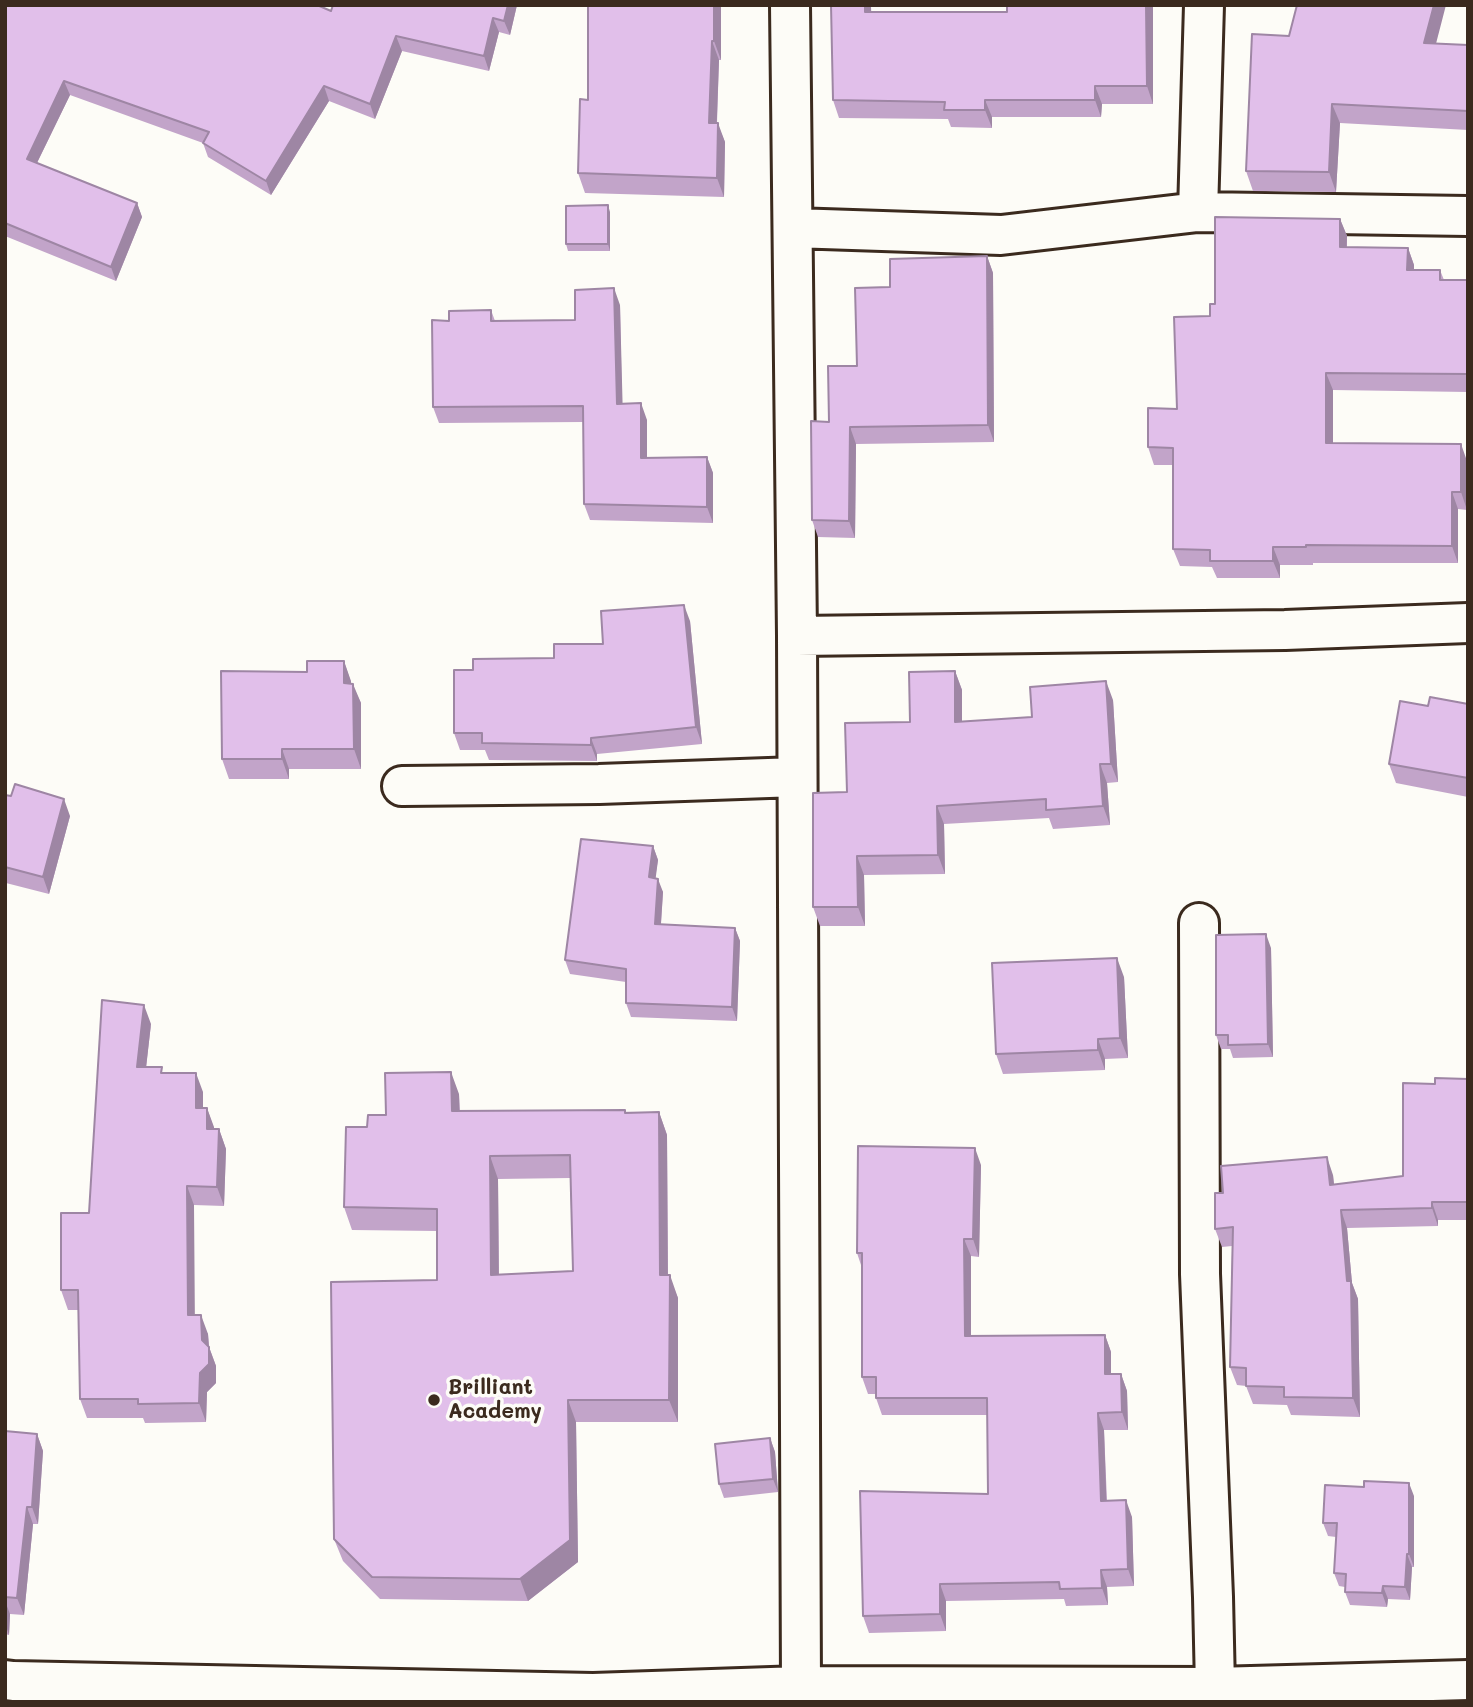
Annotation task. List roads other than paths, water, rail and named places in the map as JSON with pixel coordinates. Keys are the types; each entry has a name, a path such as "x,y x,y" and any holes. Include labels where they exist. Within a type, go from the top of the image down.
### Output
{"street":[{"path":"790,5 797,636 801,1686"},
{"path":"1198,212 1204,5"},
{"path":"793,228 1001,235 1198,212 1468,216"},
{"path":"797,636 1285,630 1468,623"},
{"path":"402,786 599,784 797,777"},
{"path":"1199,923 1200,1274 1215,1687"},
{"path":"14,1688 528,1697 801,1686 1110,1694 1215,1687 1468,1680"}],"place":[{"name":"Brilliant Academy","path":"434,1400"}]}
